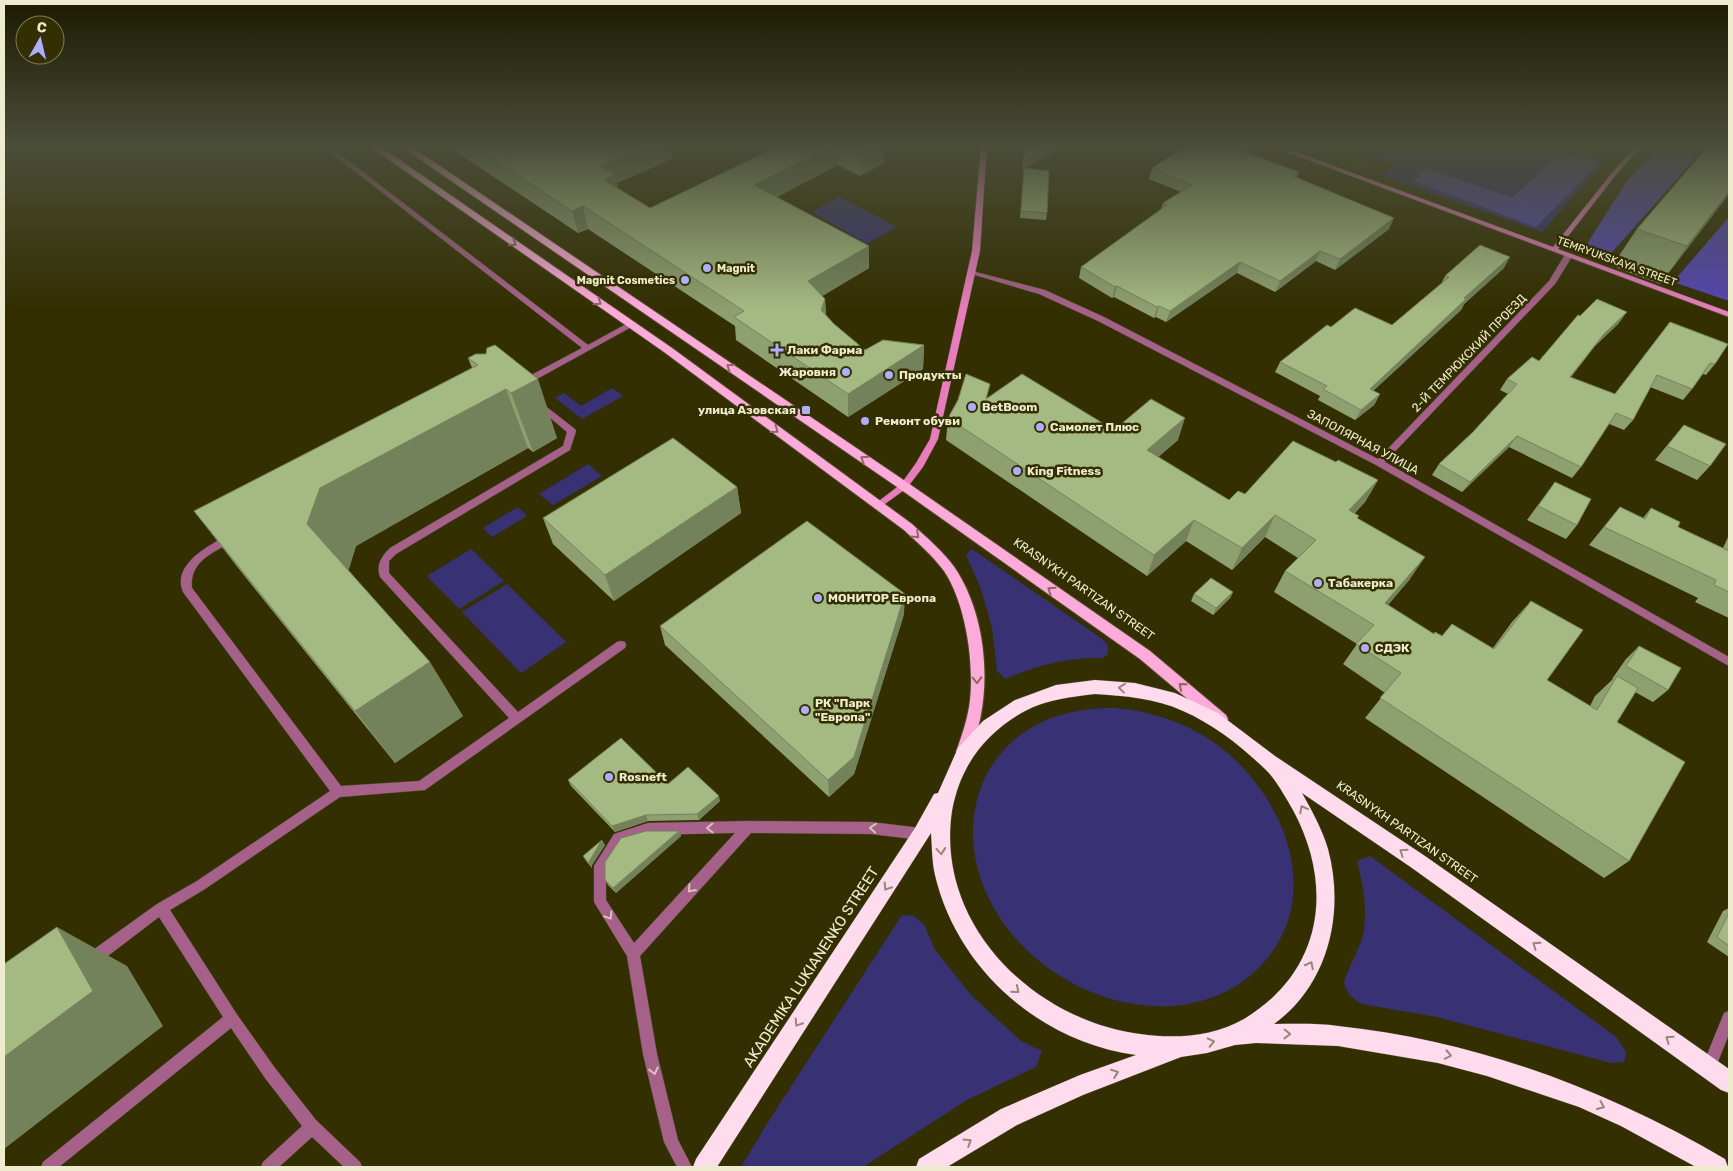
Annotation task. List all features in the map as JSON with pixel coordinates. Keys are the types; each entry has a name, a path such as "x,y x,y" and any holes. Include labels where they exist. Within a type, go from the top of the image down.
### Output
{"highway":[{"path":"1183,1047 1142,1046 1101,1038 1080,1030 1042,1010 1009,984 981,953 960,920 952,902 942,867 940,833 942,808 948,786 957,766 978,736 1006,712 1046,694 1076,688 1123,687 1171,698 1218,720 1246,740"},
{"name":"KRASNYKH PARTIZAN STREET","path":"1246,740 1265,758 1362,822 1729,1082"},
{"path":"927,1167 1009,1117 1080,1086 1183,1047 1221,1040 1238,1034 1271,1014 1297,988 1314,958 1320,940 1326,906 1324,870 1307,818 1289,786 1265,758"},
{"name":"AKADEMIKA LUKIANENKO STREET","path":"704,1167 921,834 948,786"},
{"path":"1238,1034 1335,1035 1474,1061 1527,1076 1563,1089 1623,1116 1717,1167"}],"main road":[{"path":"451,200 631,325 908,527 934,551 952,574 965,602 976,663 977,698 971,729 957,766"},
{"name":"KRASNYKH PARTIZAN STREET","path":"483,200 904,486 1145,655 1246,740"}],"street":[{"path":"395,200 587,348"},
{"path":"878,506 904,486 920,465 934,439 972,273 979,200"},
{"name":"TEMRYUKSKAYA STREET","path":"1418,200 1729,315"},
{"path":"1554,250 1594,200"},
{"name":"2-Й ТЕМРЮКСКИЙ ПРОЕЗД","path":"1379,463 1552,282 1570,255"},
{"name":"ЗАПОЛЯРНАЯ УЛИЦА","path":"972,273 1042,292 1092,315 1379,463 1729,662"},
{"path":"518,719 384,574 382,567 385,558 393,551 568,448 572,431 517,386 631,325"},
{"path":"240,534 198,558 190,569 185,582 187,589 338,792"},
{"path":"82,966 161,908 201,885 338,792 421,786 433,780 621,646"},
{"path":"685,1167 671,1142 652,1062 633,954 600,902 600,866 618,838 648,829 748,827 871,828 921,834"},
{"path":"633,954 748,827"},
{"path":"161,908 280,1086 312,1127 355,1167"},
{"path":"48,1167 233,1018"},
{"path":"1709,1067 1729,1018"},
{"path":"268,1167 312,1127"}],"shaded area":[{"path":"833,200 846,200 897,227 867,244 812,212"},
{"path":"1450,200 1571,200 1542,232"},
{"path":"1463,200 1563,200 1536,227"},
{"path":"1615,200 1658,200 1607,258 1585,247"},
{"path":"1729,217 1729,301 1673,282"},
{"path":"612,388 623,396 582,419 555,398 564,393 581,406"},
{"path":"588,464 602,476 553,505 539,494"},
{"path":"518,507 527,516 492,537 483,528"},
{"path":"471,549 504,581 459,609 427,576"},
{"path":"972,549 1101,638 1108,645 1108,654 1103,658 1077,659 1053,663 1006,679 997,671 992,628 981,589 966,555"},
{"path":"507,584 566,642 521,673 462,612"},
{"path":"1129,709 1166,718 1190,728 1212,741 1238,763 1261,789 1278,819 1289,851 1294,883 1289,916 1276,946 1244,981 1225,992 1205,1000 1172,1006 1137,1005 1102,996 1069,981 1039,961 1013,936 993,906 979,874 973,838 976,803 988,771 1002,752 1026,731 1054,717 1084,710"},
{"path":"1370,856 1616,1037 1626,1052 1624,1062 1611,1063 1437,1017 1362,1004 1353,998 1348,993 1344,982 1363,935 1365,916 1363,888 1357,861"},
{"path":"902,915 913,916 924,924 935,950 971,995 1021,1041 1042,1051 1036,1067 967,1100 863,1167 741,1167 770,1119"}],"building":[{"path":"555,200 636,200 650,208 667,200 782,200 869,246 808,281 825,299 821,310 834,324 865,350 883,340 924,345 848,394 734,317 744,311 583,206 572,211"},
{"path":"1022,200 1048,200 1047,213 1021,211"},
{"path":"1168,200 1350,200 1394,218 1340,259 1320,251 1280,281 1240,262 1170,311 1159,306 1157,307 1117,286 1115,287 1081,267 1167,205 1163,203"},
{"path":"1662,200 1723,200 1687,246 1637,229"},
{"path":"1480,245 1510,257 1464,298 1466,299 1370,389 1380,394 1361,410 1323,389 1327,386 1280,362 1327,325 1331,327 1355,308 1392,325 1449,277 1445,276"},
{"path":"1597,299 1627,312 1603,335 1570,377 1615,394 1670,322 1728,344 1715,364 1710,363 1692,389 1657,375 1633,420 1616,413 1581,467 1517,436 1470,482 1439,464 1473,432 1517,384 1507,379 1532,357 1539,361 1578,315 1580,316"},
{"path":"495,345 538,379 511,393 506,389 320,488 307,524 430,662 355,711 194,511 478,365 468,358 476,354 486,354 487,348"},
{"path":"966,374 990,384 986,399 1022,374 1114,430 1151,399 1185,418 1147,450 1229,500 1238,491 1245,494 1293,441 1378,480 1349,510 1359,516 1357,518 1425,557 1385,603 1434,634 1435,632 1442,636 1452,624 1494,649 1531,601 1583,630 1547,680 1597,710 1617,676 1638,688 1617,722 1685,762 1629,861 1380,698 1401,673 1356,644 1374,625 1285,571 1316,540 1275,515 1242,548 1194,520 1154,555 948,418 958,400"},
{"path":"1684,425 1726,444 1710,466 1667,446"},
{"path":"673,438 737,487 605,575 543,518"},
{"path":"1555,482 1591,499 1577,525 1538,506"},
{"path":"1620,507 1645,519 1651,508 1680,522 1678,527 1729,551 1729,592 1714,585 1716,580 1604,527"},
{"name":"РК \"Парк \"Европа\"","path":"807,521 905,594 854,757 828,780 660,626"},
{"path":"1211,578 1233,592 1216,608 1194,594"},
{"path":"1639,646 1681,668 1668,690 1626,666"},
{"path":"621,738 668,784 688,767 719,796 697,814 646,815 612,826 568,780"},
{"path":"646,831 679,831 613,888 605,880 605,862 621,838"},
{"path":"602,840 590,860 589,863 583,856"},
{"path":"1729,913 1729,946 1717,937"},
{"path":"57,927 93,991 4,1057 4,964"}],"place":[{"name":"Magnit","path":"707,268"},
{"name":"Magnit Cosmetics","path":"685,280"},
{"name":"Лаки Фарма","path":"777,350"},
{"name":"Жаровня","path":"846,372"},
{"name":"Продукты","path":"889,375"},
{"name":"BetBoom","path":"972,407"},
{"name":"улица Азовская","path":"806,410"},
{"name":"Ремонт обуви","path":"865,421"},
{"name":"Самолет Плюс","path":"1040,427"},
{"name":"King Fitness","path":"1017,471"},
{"name":"Табакерка","path":"1318,583"},
{"name":"МОНИТОР Европа","path":"818,598"},
{"name":"СДЭК","path":"1365,648"},
{"name":"РК \"Парк \"Европа\"","path":"805,710"},
{"name":"Rosneft","path":"609,777"}]}
